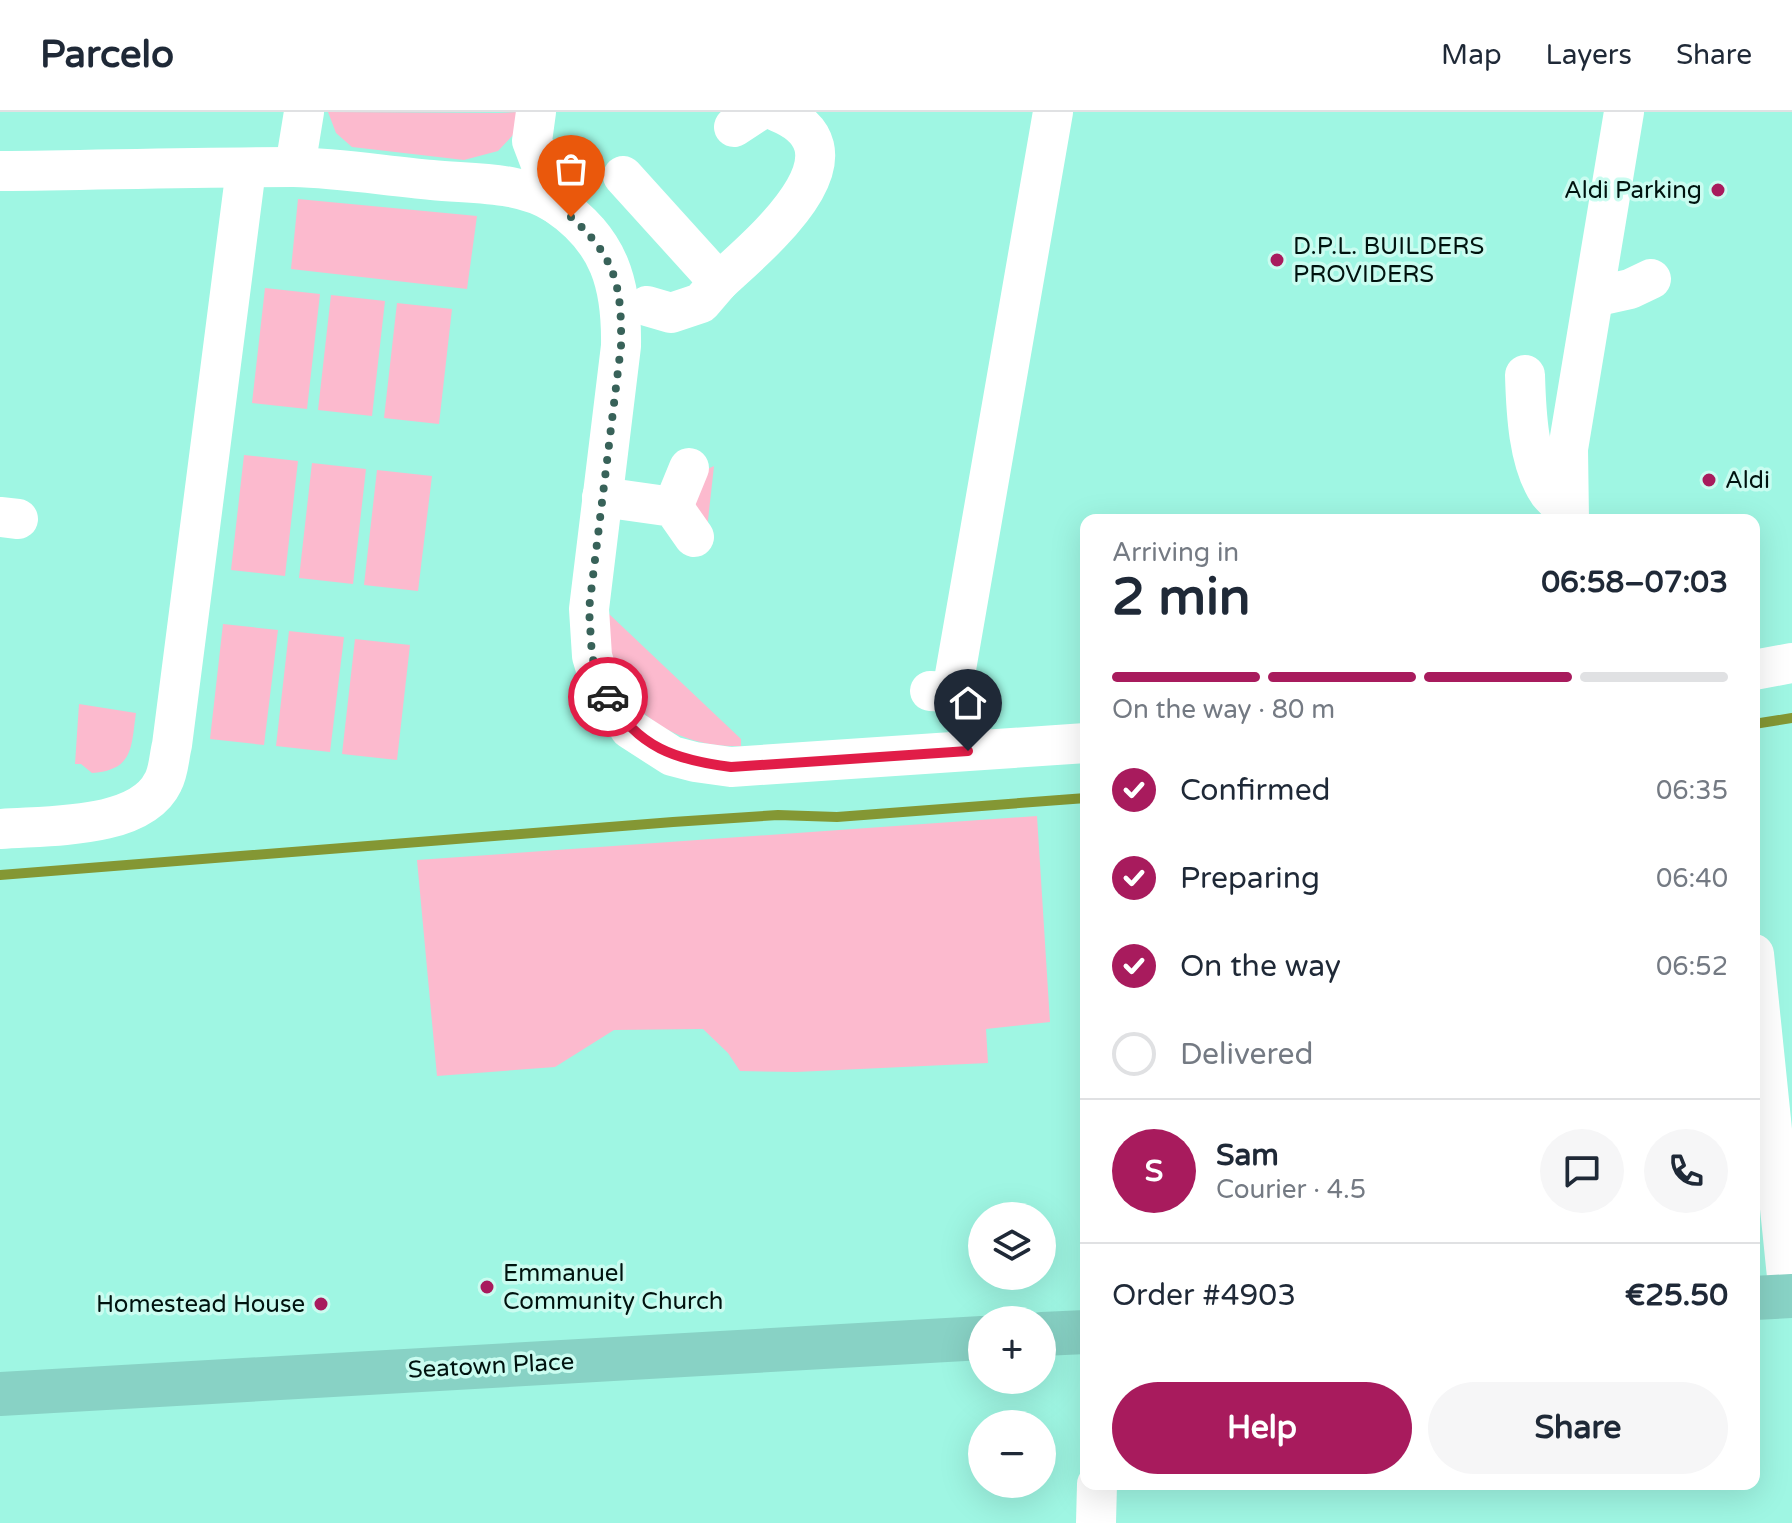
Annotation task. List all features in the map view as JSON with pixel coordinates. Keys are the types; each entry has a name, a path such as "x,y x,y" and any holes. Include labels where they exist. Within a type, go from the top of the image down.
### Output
{"main road":[{"path":"1056,1333 1080,1332"},
{"name":"Seatown Place","path":"0,1394 968,1339"}],"street":[{"path":"295,167 304,112"},
{"path":"647,306 671,313 701,303 788,216 807,190 814,159 811,136 790,117 778,112"},
{"path":"930,691 952,692 1053,112"},
{"path":"1568,514 1568,449 1624,112"},
{"path":"493,186 534,126"},
{"path":"534,126 556,204"},
{"path":"0,171 295,167 515,188 556,204 596,240 605,253 616,282 622,313 621,346 589,609 592,656 600,683 630,729 672,756 731,767 1080,743"},
{"path":"0,829 118,817 146,803 163,782 172,745 246,169"},
{"path":"596,240 641,190 719,282"},
{"path":"1594,297 1630,289 1651,279"},
{"path":"1525,375 1526,422 1537,463 1549,493 1567,514"},
{"path":"602,497 683,522 689,468"},
{"path":"1760,669 1792,663"},
{"path":"1760,1040 1778,1297"},
{"path":"1096,1523 1097,1490"}],"shaded area":[{"path":"328,112 518,112 513,135 498,151 464,160 352,147 336,133"},
{"path":"298,199 477,216 467,289 291,269"},
{"path":"265,288 320,294 307,409 252,403"},
{"path":"331,295 385,301 372,416 318,410"},
{"path":"397,303 452,309 439,424 384,418"},
{"path":"244,455 298,461 285,576 231,570"},
{"path":"312,463 366,469 353,584 299,578"},
{"path":"714,466 707,529 691,519 699,473"},
{"path":"377,470 432,476 418,591 364,585"},
{"path":"608,613 741,739 741,746 699,742 660,725 643,712 618,678 610,652"},
{"path":"223,624 278,630 264,745 210,739"},
{"path":"289,631 344,637 330,752 276,746"},
{"path":"355,639 410,645 397,760 342,754"},
{"path":"79,704 136,713 128,755 116,767 92,773 81,764 75,764"},
{"path":"1037,816 1050,1022 986,1029 988,1063 796,1072 740,1071 728,1053 703,1029 614,1030 555,1067 437,1076 417,860"}],"waterway":[{"path":"1760,723 1792,718"},
{"path":"0,875 673,822 778,815 837,817 1080,798"}],"way so far":[{"path":"571,217 605,253 616,282 622,313 621,346 589,609 592,656 608,697"}],"place":[{"name":"Aldi Parking","path":"1718,190"},
{"name":"D.P.L. BUILDERS PROVIDERS","path":"1277,260"},
{"name":"Aldi","path":"1709,480"},
{"name":"Emmanuel Community Church","path":"487,1287"},
{"name":"Homestead House","path":"321,1304"}],"route":[{"path":"608,697 630,729 672,756 695,762 731,767 968,751"}]}
